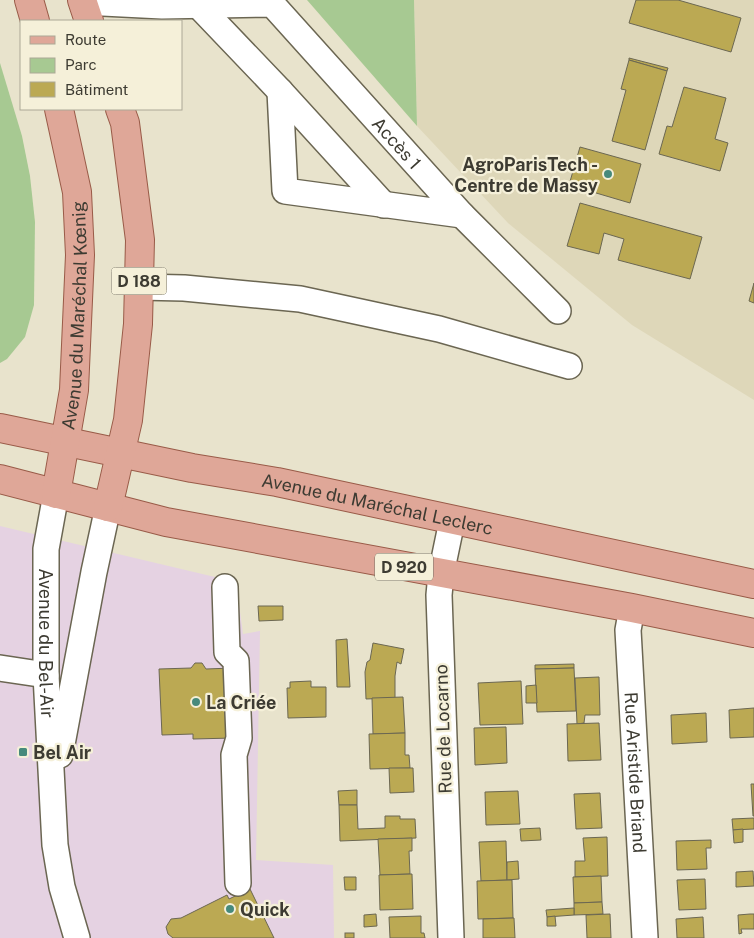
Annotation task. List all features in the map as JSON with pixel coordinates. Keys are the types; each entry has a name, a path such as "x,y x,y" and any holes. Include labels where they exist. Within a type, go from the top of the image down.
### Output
{"main road":[{"path":"29,0 35,20"},
{"name":"Avenue du Maréchal Kœnig","path":"56,494 74,390 80,256 77,192 59,110"},
{"name":"D 188","path":"108,507 128,420 138,324 140,240 125,123 120,110"},
{"name":"Avenue du Maréchal Leclerc","path":"0,428 192,468 277,482 452,521 754,584"},
{"path":"0,480 56,494"},
{"name":"D 920","path":"56,494 166,522 632,608 754,633"}],"street":[{"name":"Accès 1","path":"85,8 272,4 462,216 558,311"},
{"path":"198,5 280,90 384,205"},
{"path":"280,90 285,191 462,216"},
{"path":"139,287 184,288 300,299 439,329 569,366"},
{"name":"Avenue du Bel-Air","path":"56,494 46,549 46,675 55,845 62,887 77,938"},
{"name":"Avenue du Bel-Air","path":"53,794 94,572 108,507"},
{"name":"Rue de Locarno","path":"450,938 439,594 440,574 452,521"},
{"path":"225,587 228,652 236,661 239,738 234,755 238,883"},
{"name":"Rue Aristide Briand","path":"632,608 628,630 645,938"},
{"path":"0,668 46,675"}],"shaded area":[{"name":"AgroParisTech - Centre de Massy","path":"414,0 754,0 754,400 632,325 508,223 417,126"},
{"path":"0,526 236,582 243,634 260,631 256,860 333,865 334,938 0,938"}],"green space":[{"path":"307,0 414,0 417,126"},
{"path":"0,63 22,136 30,176 35,222 34,305 25,337 7,359 0,363"}],"building":[{"path":"636,0 678,0 741,18 731,52 629,23"},
{"path":"629,58 668,68 667,71 629,60"},
{"path":"629,60 667,71 645,150 612,141 626,90 621,89"},
{"path":"684,87 726,98 715,139 728,143 720,171 659,154 667,126 672,127"},
{"path":"580,147 641,164 630,203 569,185"},
{"path":"580,203 702,237 690,279 618,260 624,239 604,233 599,254 567,246"},
{"path":"754,283 754,303 749,301"},
{"path":"258,606 283,606 283,620 259,621"},
{"path":"347,639 350,687 337,687 336,640"},
{"path":"373,643 404,649 401,664 397,662 395,698 366,699 365,672 367,662 370,660"},
{"name":"La Criée","path":"195,663 202,663 206,669 232,668 233,738 193,739 193,734 162,735 159,669 191,668"},
{"path":"574,664 574,668 535,669 535,665"},
{"path":"574,668 576,711 537,712 535,669"},
{"path":"599,677 600,715 585,715 584,723 577,724 575,678"},
{"path":"311,681 311,687 326,687 326,717 288,718 287,688 290,688 290,682"},
{"path":"521,681 523,724 480,725 478,683"},
{"path":"536,685 537,703 526,703 526,686"},
{"path":"403,697 405,733 373,734 372,698"},
{"path":"754,708 754,737 730,738 729,710"},
{"path":"706,713 707,742 672,744 671,715"},
{"path":"599,723 601,760 568,761 567,724"},
{"path":"506,727 507,763 475,765 474,728"},
{"path":"405,733 405,755 409,755 410,768 370,769 369,734"},
{"path":"389,768 413,768 414,792 390,793"},
{"path":"751,784 754,784 754,816 753,816"},
{"path":"357,790 357,805 339,805 338,791"},
{"path":"518,791 520,824 486,825 485,792"},
{"path":"600,793 602,828 576,829 574,794"},
{"path":"339,805 357,805 358,829 385,828 385,816 415,819 416,838 340,841"},
{"path":"754,818 754,829 733,830 732,819"},
{"path":"540,828 541,840 521,841 520,829"},
{"path":"743,829 743,842 734,843 733,830"},
{"path":"607,837 608,876 575,877 575,861 585,861 583,838"},
{"path":"412,838 412,851 409,851 410,874 380,875 378,839"},
{"path":"711,840 711,848 706,848 707,869 677,870 676,841"},
{"path":"506,841 507,880 481,881 479,842"},
{"path":"518,861 519,879 507,880 507,862"},
{"path":"753,871 754,886 736,887 736,872"},
{"path":"412,874 413,909 380,910 379,875"},
{"path":"601,876 602,902 574,903 573,877"},
{"path":"344,877 356,877 356,890 345,890"},
{"path":"705,879 706,909 679,910 677,880"},
{"path":"512,880 513,918 478,919 477,881"},
{"name":"Quick","path":"250,889 274,938 173,938 168,934 166,927 171,919 181,918 227,895 229,899"},
{"path":"602,902 603,914 574,915 574,903"},
{"path":"574,908 574,915 547,917 546,910"},
{"path":"376,914 377,926 364,927 364,915"},
{"path":"610,914 611,938 587,938 586,915"},
{"path":"754,914 754,929 741,929 742,933 739,934 738,915"},
{"path":"421,916 421,933 424,933 425,938 390,938 389,917"},
{"path":"555,916 556,926 547,926 547,917"},
{"path":"703,917 704,938 677,938 676,919"},
{"path":"514,918 515,938 483,938 483,919"},
{"path":"345,933 354,933 354,938 345,938"}],"place":[{"name":"AgroParisTech - Centre de Massy","path":"608,174"},
{"name":"La Criée","path":"196,702"},
{"name":"Bel Air","path":"23,752"},
{"name":"Quick","path":"230,909"}]}
